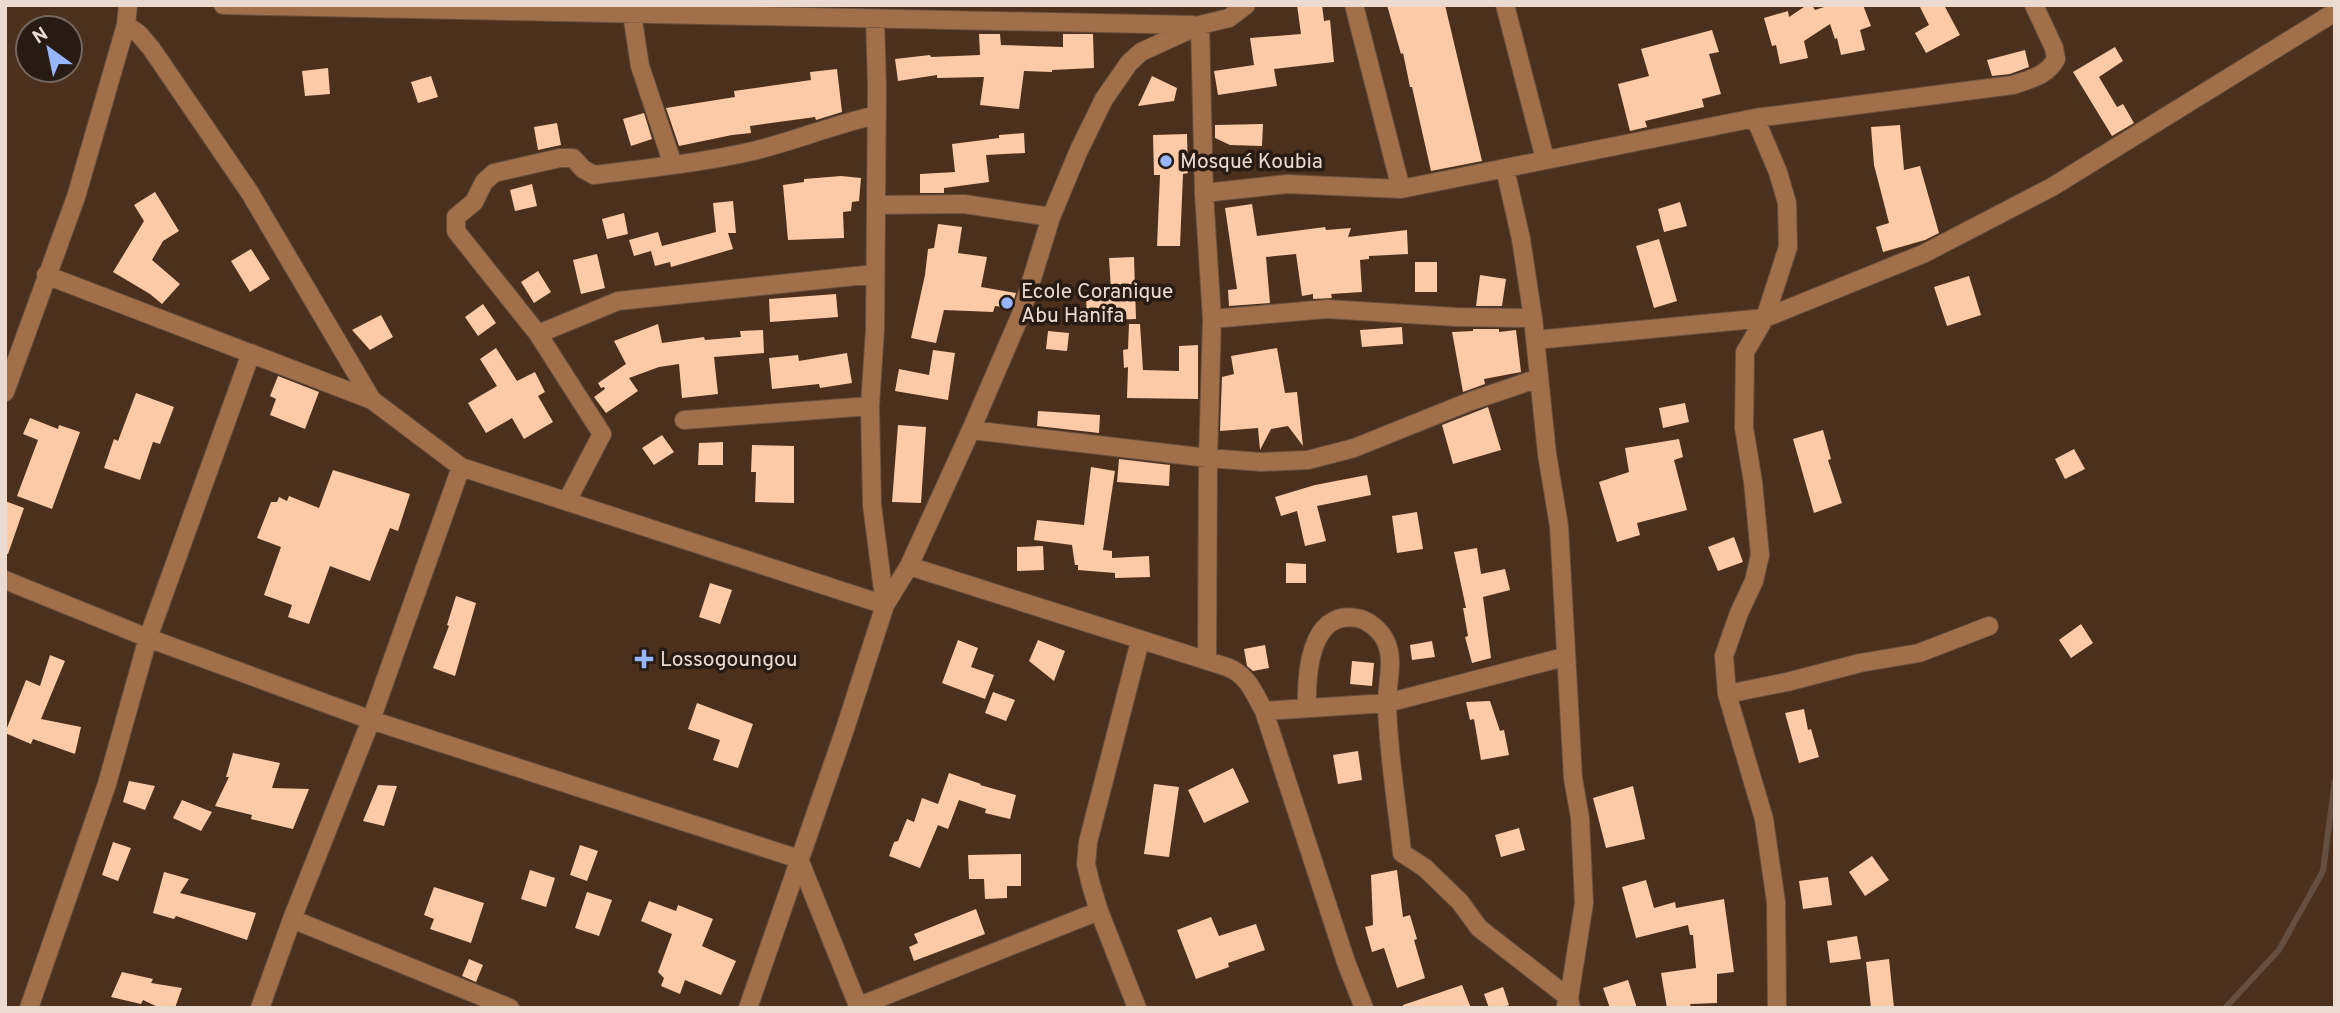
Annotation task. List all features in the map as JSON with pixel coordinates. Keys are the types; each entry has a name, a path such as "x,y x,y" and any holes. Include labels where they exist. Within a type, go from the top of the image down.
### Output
{"street":[{"path":"5,392 9,368 76,197 126,25 128,5"},
{"path":"223,5 1200,25"},
{"path":"748,1008 885,605 909,566 971,430 1021,314 1051,217 1104,99 1129,63 1141,52 1200,25 1230,18 1246,5"},
{"path":"1354,5 1401,189"},
{"path":"1505,5 1545,159"},
{"path":"1205,194 1287,184 1401,189 1755,118 2013,85 2039,76 2048,71 2054,63 2056,54 2034,5"},
{"path":"1535,340 1765,318 1923,254 2052,187 2335,12"},
{"path":"632,14 640,66 673,165"},
{"path":"875,19 876,205 870,406 872,505 885,605"},
{"path":"126,25 139,34 151,48 250,193 372,400"},
{"path":"1200,25 1212,319 1207,662"},
{"path":"567,501 601,434 538,334 456,231 456,216 474,202 484,182 494,173 560,158 573,158 583,169 594,175 673,165 755,150 877,115"},
{"path":"1755,118 1778,172 1787,204 1788,247 1765,318 1745,352 1744,428 1753,482 1760,555 1754,581 1724,656 1727,694 1764,819 1776,902 1777,1008"},
{"path":"1505,169 1521,239 1534,318 1547,454 1559,526 1564,656 1573,778 1580,817 1584,903 1568,1004"},
{"path":"876,205 964,204 1051,217"},
{"path":"538,334 618,301 875,274"},
{"path":"46,275 372,400 461,467 885,605"},
{"path":"1212,319 1327,309 1456,317 1534,318"},
{"path":"29,1008 107,784 148,638 251,353"},
{"path":"971,430 1208,458 1261,462 1308,460 1354,449 1471,401 1539,378"},
{"path":"684,420 870,406"},
{"path":"260,1008 292,919 371,720 461,467"},
{"path":"909,566 1237,671 1251,686 1264,711 1346,962 1364,1008"},
{"path":"5,580 148,638 371,720 799,859 859,1007 1099,911"},
{"path":"1307,708 1306,679 1313,648 1329,624 1342,618 1357,618 1378,630 1386,640 1390,656 1387,703 1402,853 1425,868 1460,902 1479,928 1568,1004"},
{"path":"1727,694 1860,663 1919,653 1989,626"},
{"path":"1137,1008 1099,911 1086,864 1088,842 1140,641"},
{"path":"1264,711 1387,703 1564,656"},
{"path":"292,919 510,1008"}],"building":[{"path":"1297,5 1322,5 1324,21 1330,20 1334,62 1274,69 1277,86 1218,95 1214,71 1254,65 1250,38 1301,34"},
{"path":"1387,5 1445,5 1482,161 1431,171 1403,53 1401,54"},
{"path":"1807,5 1812,5 1815,10 1824,7 1823,5 1863,5 1871,26 1860,30 1865,50 1841,55 1830,24 1804,41 1808,58 1780,64 1776,45 1772,46 1764,18 1788,11 1789,17"},
{"path":"1919,5 1944,5 1960,35 1926,53 1915,33 1929,25"},
{"path":"1712,30 1719,52 1709,54 1721,94 1702,99 1704,107 1645,121 1647,127 1630,131 1618,84 1649,76 1641,49"},
{"path":"979,34 1000,34 1001,45 1063,47 1063,34 1093,34 1094,68 1052,72 1024,71 1019,109 980,105 984,77 937,78 937,75 898,81 895,59 930,55 980,55"},
{"path":"2115,47 2123,61 2099,77 2117,107 2123,104 2134,123 2112,136 2073,72"},
{"path":"2025,50 2029,67 2010,74 1992,76 1987,60"},
{"path":"328,68 330,94 305,96 302,71"},
{"path":"837,69 842,112 816,120 815,117 750,126 751,133 679,146 666,108 735,97 734,91 811,80 810,72"},
{"path":"431,76 438,97 418,103 411,82"},
{"path":"1152,76 1177,88 1174,101 1138,106"},
{"path":"644,113 652,139 631,146 623,119"},
{"path":"557,123 561,145 538,150 534,127"},
{"path":"1263,124 1262,146 1230,145 1215,138 1215,125"},
{"path":"1900,125 1904,170 1920,166 1939,233 1925,240 1883,252 1876,227 1889,223 1874,165 1871,127"},
{"path":"1024,133 1025,153 986,155 989,182 944,188 944,193 920,193 920,174 955,172 952,144"},
{"path":"1187,134 1188,173 1183,174 1180,246 1157,246 1160,175 1154,175 1153,135"},
{"path":"841,176 861,178 859,201 852,202 851,211 843,212 844,238 788,240 783,185 804,182 804,179"},
{"path":"532,184 537,206 515,211 510,190"},
{"path":"155,192 179,231 163,241 152,260 180,284 162,304 113,272 144,221 134,205"},
{"path":"733,201 736,233 728,233 733,249 671,267 670,262 655,266 651,251 634,256 629,240 658,232 662,246 716,232 713,203"},
{"path":"1680,202 1687,226 1664,232 1658,209"},
{"path":"1252,204 1257,236 1325,227 1326,230 1351,228 1348,237 1407,230 1408,254 1369,256 1369,259 1360,260 1362,292 1331,294 1332,298 1313,299 1313,294 1302,296 1296,254 1266,257 1270,303 1229,306 1228,290 1237,289 1225,208"},
{"path":"624,213 628,234 607,239 602,219"},
{"path":"938,224 962,227 958,253 987,257 981,287 1016,293 1011,308 995,306 993,312 944,310 936,343 911,338 928,249 934,248"},
{"path":"1659,239 1677,301 1654,308 1636,246"},
{"path":"251,249 270,279 250,292 231,261"},
{"path":"597,254 605,288 581,294 573,260"},
{"path":"1134,257 1136,319 1087,321 1086,296 1099,295 1099,290 1111,290 1109,258"},
{"path":"1415,262 1437,262 1437,292 1415,292"},
{"path":"538,271 551,292 534,303 521,282"},
{"path":"1480,275 1506,279 1502,306 1476,306"},
{"path":"1969,276 1981,315 1947,326 1934,287"},
{"path":"836,294 838,317 770,322 769,299"},
{"path":"483,304 496,323 478,336 465,317"},
{"path":"381,315 393,337 370,350 352,330"},
{"path":"658,324 662,343 704,337 705,340 741,337 740,331 763,330 764,353 714,357 718,394 682,398 679,364 659,367 629,378 638,391 606,413 594,397 605,389 598,383 626,364 614,341"},
{"path":"1129,324 1140,324 1143,370 1179,371 1179,346 1198,345 1198,399 1127,398 1128,367 1124,368 1123,350 1128,349"},
{"path":"1402,327 1403,344 1362,347 1360,330"},
{"path":"1499,329 1499,332 1516,330 1521,372 1484,379 1485,384 1463,392 1452,332"},
{"path":"1048,331 1069,333 1067,351 1046,349"},
{"path":"496,348 517,381 535,372 545,392 538,396 553,422 524,439 512,418 486,433 468,403 497,386 480,359"},
{"path":"1277,348 1285,393 1297,392 1303,446 1288,426 1271,429 1260,450 1258,428 1220,431 1222,377 1234,374 1231,356"},
{"path":"933,350 955,353 948,400 895,391 899,369 929,375"},
{"path":"847,353 852,383 820,388 819,384 772,389 769,358 798,355 799,361"},
{"path":"278,376 319,392 305,429 270,415 276,399 270,396"},
{"path":"136,393 174,407 160,444 153,442 140,480 104,468 114,439 118,441"},
{"path":"1685,403 1689,422 1663,428 1659,408"},
{"path":"1488,407 1501,450 1453,464 1442,425"},
{"path":"1038,411 1100,415 1099,433 1037,426"},
{"path":"30,418 58,429 59,425 80,432 52,509 17,496 38,440 23,434"},
{"path":"898,425 926,427 921,503 892,502"},
{"path":"1823,430 1831,459 1828,460 1842,503 1814,513 1793,439"},
{"path":"662,435 674,452 654,465 642,448"},
{"path":"1679,439 1683,457 1674,460 1687,510 1637,523 1640,535 1617,542 1599,482 1629,472 1625,448"},
{"path":"723,442 723,465 698,465 699,443"},
{"path":"752,445 794,446 794,503 755,502 756,472 751,472"},
{"path":"2074,449 2085,469 2065,479 2055,459"},
{"path":"1119,459 1170,465 1169,486 1117,482"},
{"path":"1091,467 1115,471 1103,550 1112,551 1112,558 1149,556 1150,577 1115,578 1115,573 1078,570 1072,545 1034,540 1037,520 1084,525"},
{"path":"333,470 410,494 398,531 390,528 370,581 330,566 309,624 288,617 292,605 264,595 281,547 257,538 271,502 277,502 279,497 287,501 289,496 319,508"},
{"path":"1367,475 1371,495 1317,506 1326,541 1305,546 1297,511 1281,516 1275,497 1315,485"},
{"path":"5,501 24,508 8,554 5,554"},
{"path":"1417,512 1423,549 1397,553 1392,516"},
{"path":"1734,537 1743,562 1718,571 1708,547"},
{"path":"1043,546 1044,570 1017,571 1017,547"},
{"path":"1477,548 1481,574 1505,569 1510,590 1483,597 1491,658 1472,663 1465,637 1468,636 1463,608 1466,608 1454,552"},
{"path":"1286,563 1306,564 1306,583 1286,583"},
{"path":"710,583 732,590 720,624 699,617"},
{"path":"456,596 476,603 455,676 433,668 449,626 447,625"},
{"path":"2081,624 2093,643 2071,658 2059,640"},
{"path":"958,640 978,648 971,667 994,675 985,699 942,683"},
{"path":"1038,640 1065,651 1054,681 1029,661"},
{"path":"1432,641 1435,657 1412,660 1410,645"},
{"path":"1265,645 1269,668 1253,671 1247,666 1244,649"},
{"path":"50,655 65,661 41,719 81,727 75,754 33,739 31,744 5,733 26,680 40,686"},
{"path":"1352,661 1374,663 1372,686 1350,684"},
{"path":"993,692 1015,700 1006,721 985,713"},
{"path":"1490,701 1500,731 1504,730 1509,755 1481,760 1474,719 1470,720 1466,702"},
{"path":"697,703 753,724 738,768 713,760 720,740 688,729"},
{"path":"1804,709 1808,730 1811,729 1819,757 1799,763 1785,713"},
{"path":"1358,751 1362,780 1338,784 1333,755"},
{"path":"233,753 280,763 272,788 309,789 293,829 251,819 252,815 215,806 229,777 226,777"},
{"path":"1233,768 1249,802 1204,823 1188,790"},
{"path":"949,773 1016,795 1010,819 985,813 986,809 959,800 948,829 938,825 920,868 889,856 907,819 914,822 922,798 938,804"},
{"path":"129,781 155,786 145,810 123,802"},
{"path":"1154,784 1179,787 1169,857 1144,854"},
{"path":"378,785 397,786 384,826 363,821"},
{"path":"1633,786 1645,839 1606,848 1593,798"},
{"path":"182,800 212,812 201,831 173,818"},
{"path":"1519,828 1525,850 1501,857 1495,835"},
{"path":"113,842 131,848 118,881 102,875"},
{"path":"580,845 598,851 587,881 570,875"},
{"path":"1021,854 1021,886 1007,886 1007,898 985,899 984,879 969,879 968,855"},
{"path":"1872,856 1889,880 1865,896 1849,872"},
{"path":"530,870 555,878 546,907 521,899"},
{"path":"1397,870 1403,917 1410,915 1425,978 1397,988 1384,948 1372,952 1365,927 1373,925 1371,875"},
{"path":"164,872 189,879 180,893 256,913 247,940 176,916 174,919 153,913"},
{"path":"1828,877 1832,905 1803,909 1799,881"},
{"path":"1646,880 1654,908 1675,902 1676,908 1724,899 1734,972 1717,974 1717,1003 1690,1004 1691,1008 1667,1008 1661,973 1696,968 1693,935 1690,935 1688,925 1636,938 1622,887"},
{"path":"434,887 484,903 471,943 430,929 434,919 424,915"},
{"path":"587,892 612,900 599,936 575,928"},
{"path":"649,901 676,911 678,905 713,919 702,946 736,961 721,995 685,980 680,994 661,986 664,978 658,972 672,934 641,921"},
{"path":"976,909 985,934 914,961 909,947 918,943 914,934"},
{"path":"1211,917 1219,936 1256,924 1265,950 1228,963 1229,967 1196,979 1177,930"},
{"path":"1857,936 1861,959 1830,963 1827,941"},
{"path":"469,959 483,965 476,982 462,976"},
{"path":"1889,959 1894,1008 1871,1008 1866,962"},
{"path":"122,972 153,979 151,983 182,988 175,1008 160,1008 143,1000 141,1004 111,997"},
{"path":"1628,980 1637,1008 1610,1008 1603,988"},
{"path":"1462,985 1471,1008 1403,1008 1403,1005"},
{"path":"1503,987 1509,1005 1489,1008 1484,994"}],"waterway":[{"path":"2225,1008 2279,950 2323,871 2335,780"}],"place":[{"name":"Mosqué Koubia","path":"1166,161"},
{"name":"Ecole Coranique Abu Hanifa","path":"1007,303"},
{"name":"Lossogoungou","path":"644,659"}]}
